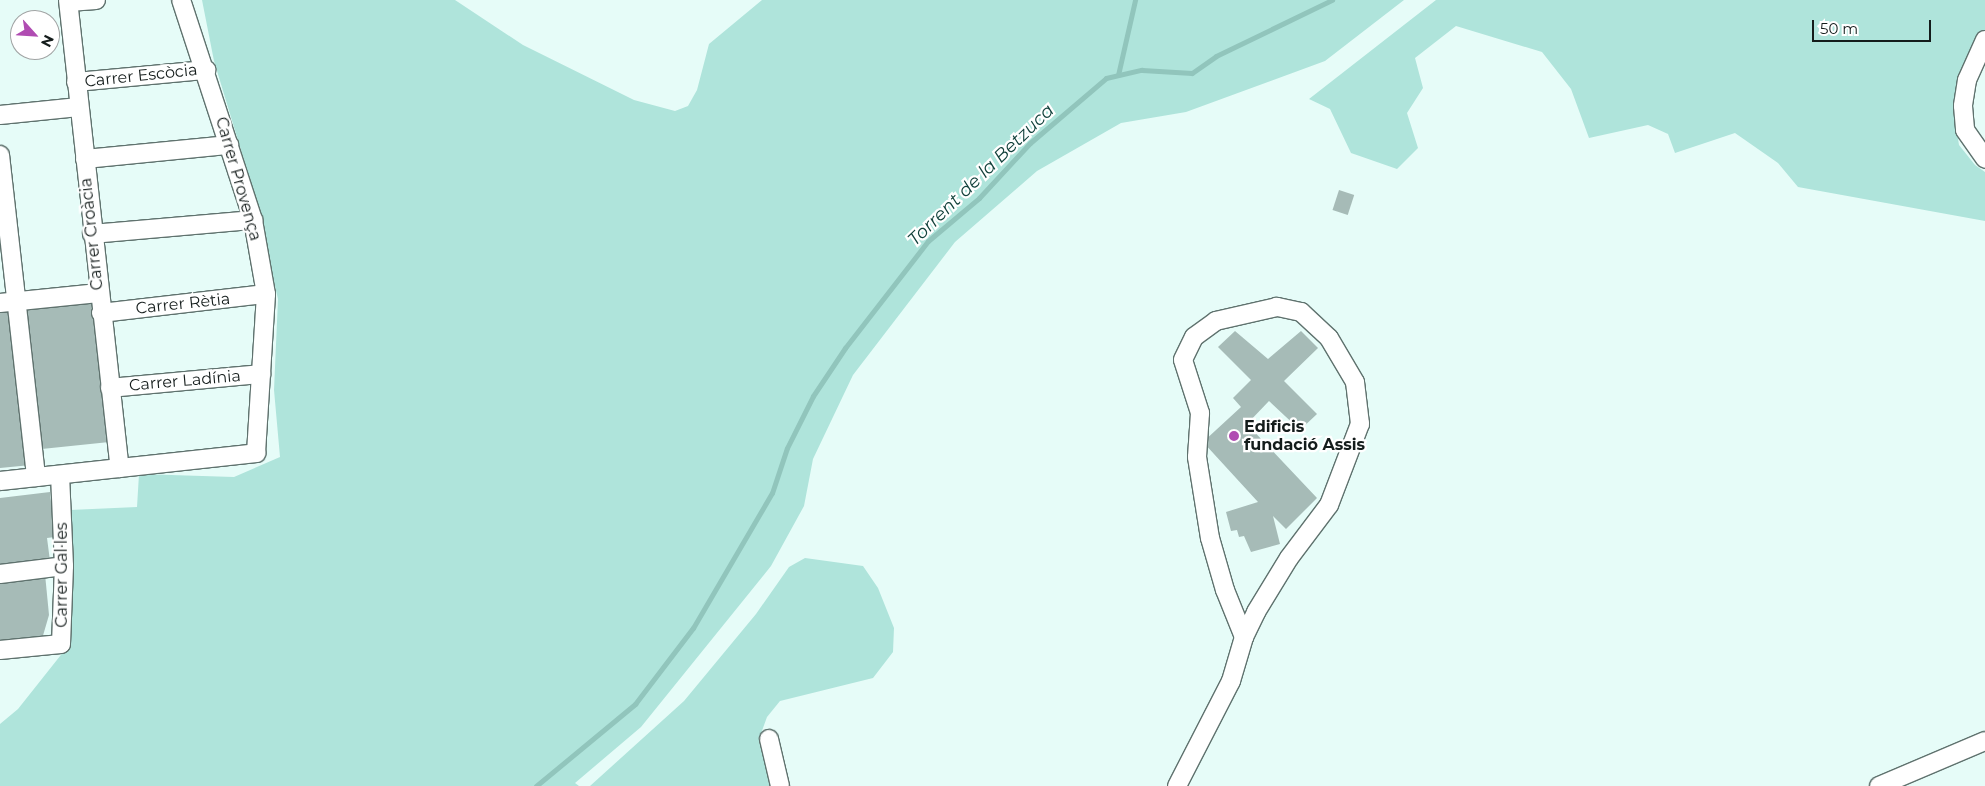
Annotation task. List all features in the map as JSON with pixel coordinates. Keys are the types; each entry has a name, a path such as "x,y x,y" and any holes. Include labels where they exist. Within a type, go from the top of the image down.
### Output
{"street":[{"path":"69,1 96,0"},
{"name":"Carrer Provença","path":"120,468 256,453 266,294 253,220 206,70 181,0"},
{"name":"Carrer Croàcia","path":"69,1 98,293 120,468"},
{"path":"1985,40 1967,80 1963,106 1965,130 1985,159"},
{"name":"Carrer Escòcia","path":"76,82 206,70"},
{"path":"0,115 79,107"},
{"path":"84,159 229,145"},
{"path":"0,155 8,302 36,476"},
{"path":"92,234 253,220"},
{"path":"8,302 98,293"},
{"name":"Carrer Rètia","path":"101,313 266,294"},
{"path":"1177,786 1231,682 1244,637 1289,558 1329,504 1360,424 1355,382 1329,338 1301,312 1278,307 1216,321 1194,337 1183,360 1200,413 1197,458 1210,538 1225,590 1244,637"},
{"name":"Carrer Ladínia","path":"110,388 260,374"},
{"path":"0,481 120,468"},
{"name":"Carrer Gal·les","path":"0,650 61,644 64,566 60,475"},
{"path":"0,574 64,566"},
{"path":"769,740 780,786"},
{"path":"1878,786 1985,741"}],"green space":[{"path":"202,0 455,0 523,45 634,100 675,111 688,106 697,90 709,44 762,0 1404,0 1325,61 1186,112 1121,123 1037,171 955,242 853,375 813,459 804,506 771,566 641,727 575,783 579,786 0,786 0,724 18,709 68,646 70,510 137,507 139,474 234,477 280,457 274,390 278,299 247,170 214,61"},
{"path":"1436,0 1985,0 1985,30 1970,54 1954,114 1959,145 1975,165 1985,172 1985,221 1798,187 1778,163 1735,133 1675,153 1668,134 1648,125 1589,138 1571,89 1542,52 1456,26 1415,58 1423,88 1407,113 1418,148 1397,169 1351,153 1330,109 1309,99"},
{"path":"805,558 863,566 878,588 894,628 893,652 873,678 780,701 767,717 759,739 770,786 590,786 684,701 756,614 789,567"}],"building":[{"path":"1339,190 1354,195 1348,215 1333,210"},
{"path":"92,300 107,442 39,449 24,307"},
{"path":"12,307 31,465 0,468 0,308"},
{"name":"Edificis fundació Assis","path":"1235,331 1268,359 1301,331 1318,348 1284,381 1317,414 1300,430 1269,401 1247,424 1317,498 1286,529 1273,516 1280,544 1251,552 1244,536 1239,537 1237,530 1231,531 1226,512 1258,502 1203,442 1241,407 1233,398 1251,380 1218,347"},
{"path":"50,492 55,537 47,538 50,561 0,566 0,498"},
{"path":"45,574 49,615 42,639 0,643 0,579"}],"waterway":[{"path":"1118,75 1135,0"},
{"name":"Torrent de la Betzuca","path":"536,786 635,704 693,628 772,493 787,448 813,396 845,348 928,241 979,198 1030,143 1106,78 1142,70 1192,73 1216,56 1332,0"}],"place":[{"name":"Edificis fundació Assis","path":"1234,436"}]}
